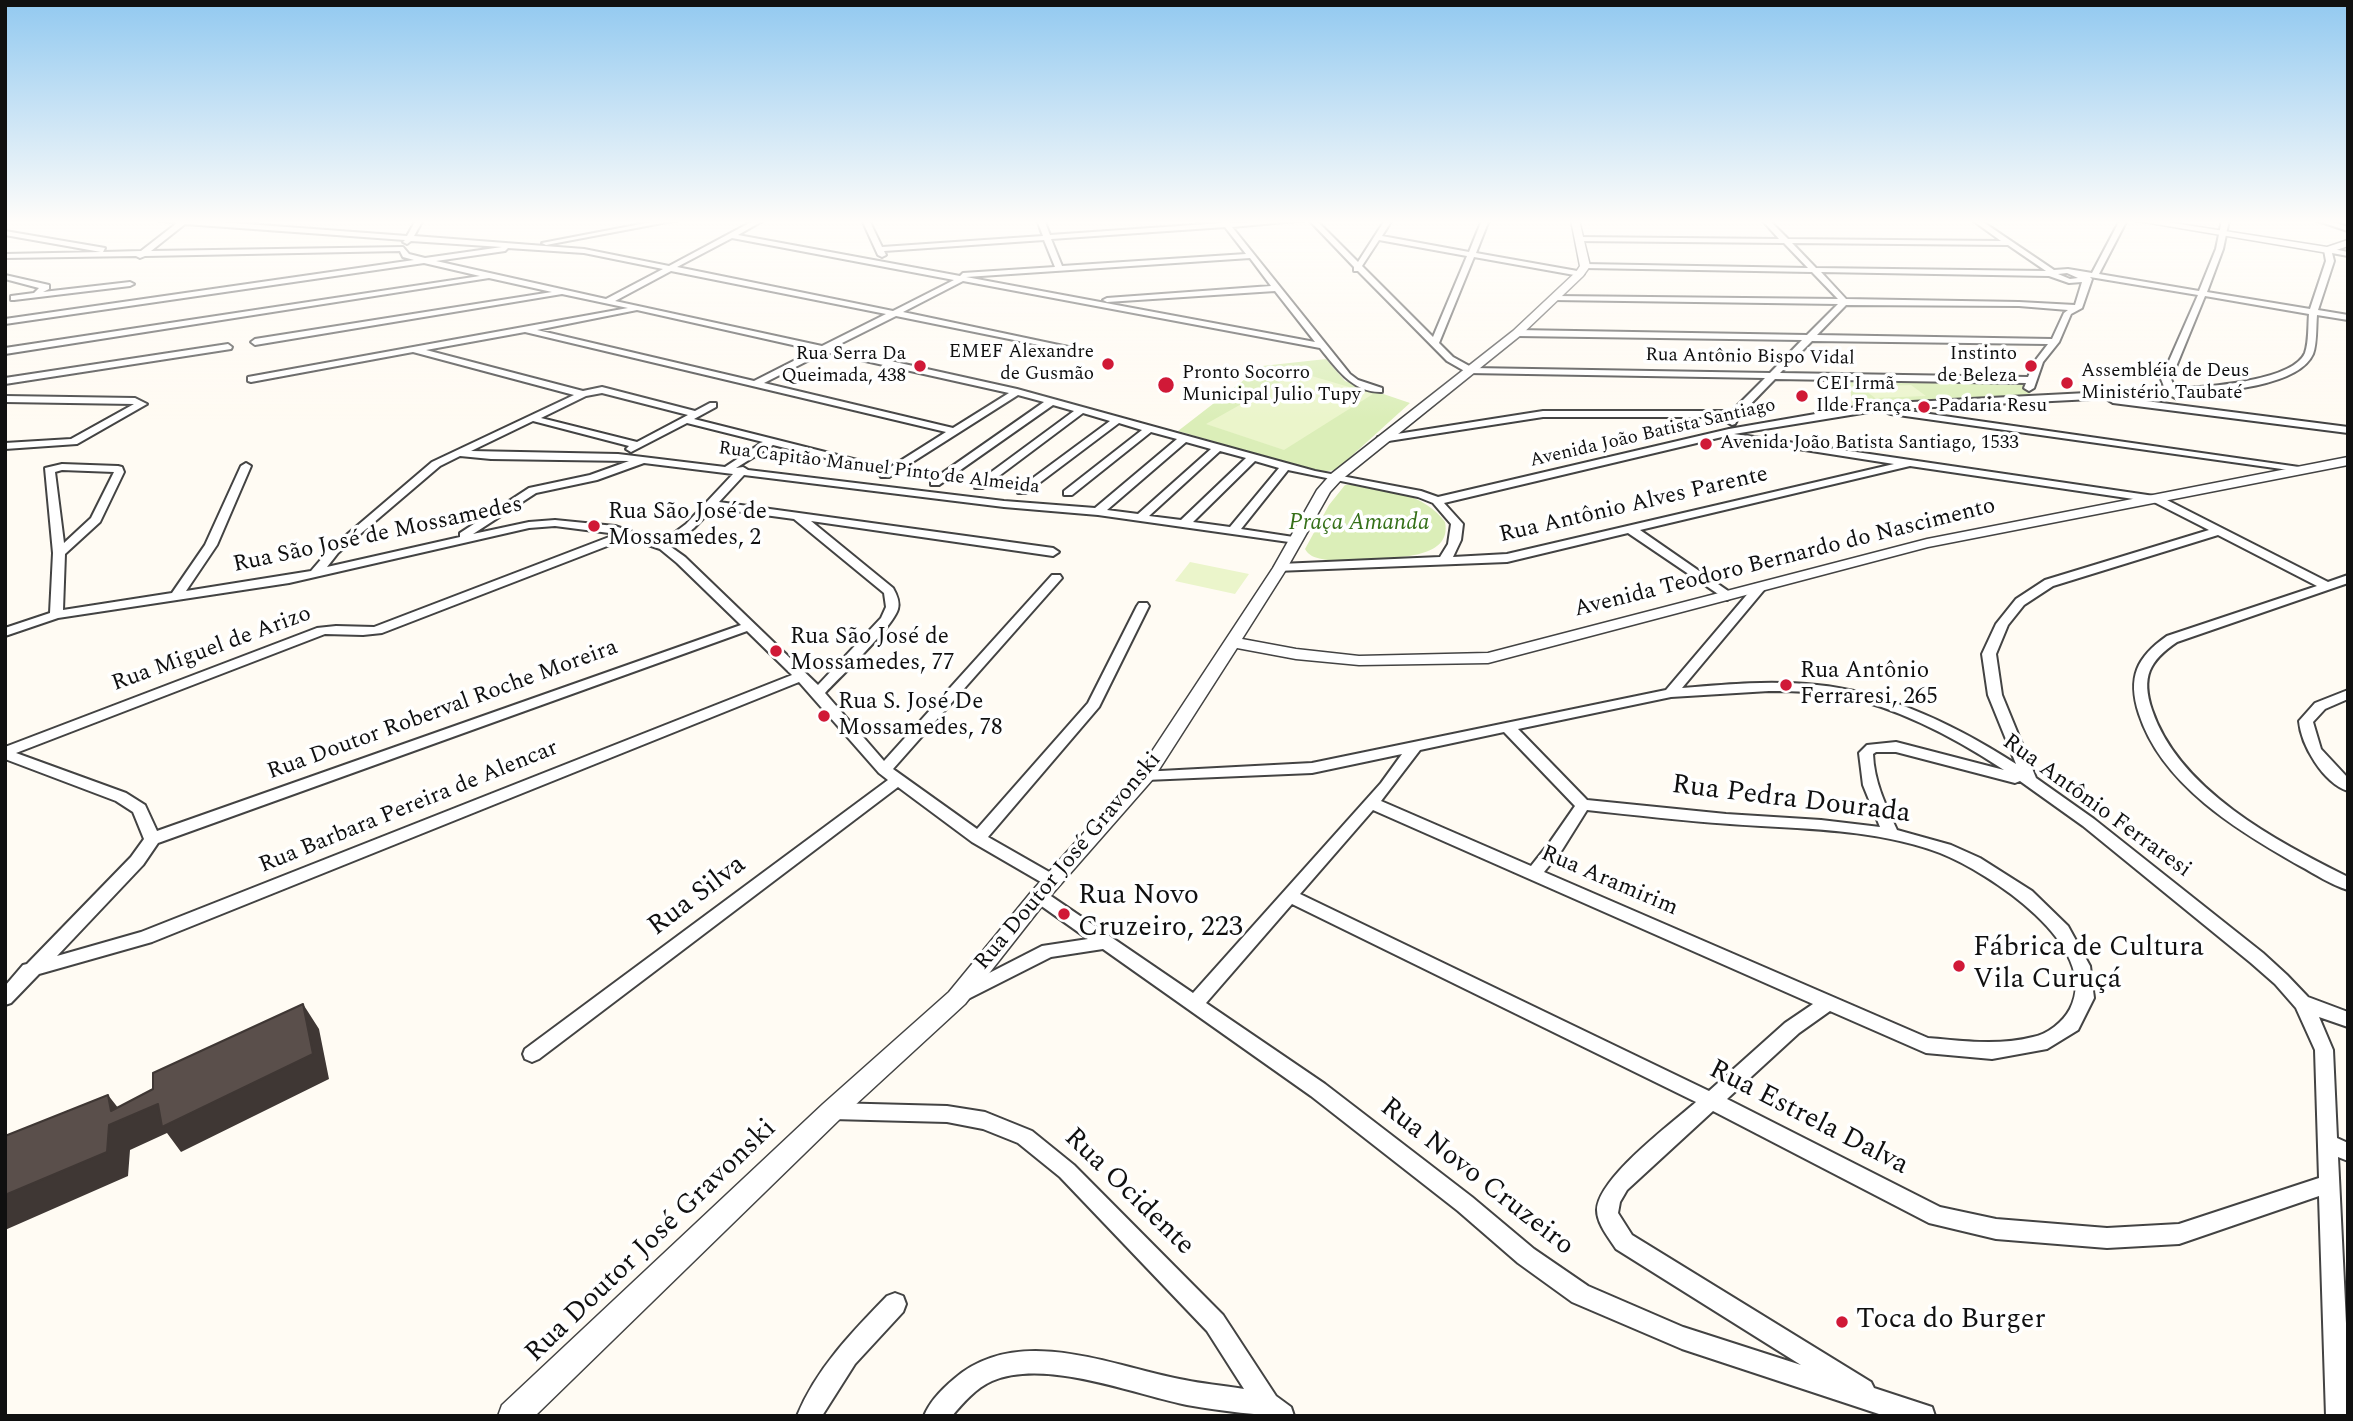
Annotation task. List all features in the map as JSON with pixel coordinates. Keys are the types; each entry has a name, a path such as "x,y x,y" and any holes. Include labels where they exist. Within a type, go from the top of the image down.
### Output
{"street":[{"path":"10,298 45,286"},
{"path":"10,298 110,286"},
{"path":"5,322 257,286"},
{"path":"5,351 428,286"},
{"path":"542,286 1017,392 1286,466 1389,486 1437,501 1457,524 1451,552 1443,562"},
{"path":"608,301 637,286"},
{"path":"769,286 1088,352"},
{"path":"755,383 946,286"},
{"path":"1001,286 1323,345"},
{"path":"1375,286 1450,359 1471,371"},
{"path":"1435,343 1459,286"},
{"name":"Rua Doutor José Gravonski","path":"513,1416 832,1111 957,998 1046,889 1146,775 1280,568 1324,490 1382,439 1517,333 1567,286"},
{"path":"1830,286 1843,302"},
{"path":"2036,398 2029,388 2030,380 2055,342 2068,313 2078,308 2085,286"},
{"path":"2170,286 2348,318"},
{"path":"2202,411 2171,391 2166,379 2204,286"},
{"name":"Avenida João Batista Santiago","path":"1437,501 1724,433 1873,407 2171,391 2244,385 2272,379 2298,366 2309,354 2313,312 2322,286"},
{"path":"2059,305 2063,287"},
{"path":"1088,302 1277,288 1350,379 1378,390"},
{"path":"255,342 568,292"},
{"path":"1556,298 2059,305 2078,308"},
{"path":"1843,302 1841,308 1735,414 1724,433 1792,446 2157,499 2327,586"},
{"path":"2059,305 2068,313"},
{"path":"251,379 642,309"},
{"path":"523,329 955,431"},
{"path":"1517,333 2055,342"},
{"path":"5,381 228,347"},
{"path":"410,349 583,394"},
{"name":"Rua Antônio Bispo Vidal","path":"1471,371 2030,380"},
{"path":"315,573 334,551 418,477 457,453 583,394 602,390 697,414"},
{"path":"868,486 1017,392"},
{"path":"2079,395 2348,430"},
{"path":"5,398 29,401 135,401 142,404 73,442 5,446"},
{"path":"5,409 29,401"},
{"path":"935,483 1052,401"},
{"path":"618,457 713,405"},
{"path":"1873,407 2298,470"},
{"path":"979,486 1083,409"},
{"path":"1382,439 1544,414 1735,414"},
{"path":"531,418 637,445"},
{"path":"1022,491 1118,419"},
{"path":"685,420 890,471"},
{"path":"1068,493 1150,428"},
{"path":"1752,428 1792,446"},
{"path":"1098,512 1184,438"},
{"path":"729,468 772,441"},
{"path":"1140,518 1219,447"},
{"name":"Rua Capitão Manuel Pinto de Almeida","path":"457,453 491,456 618,457 729,468 1098,512 1296,540"},
{"path":"1184,524 1253,457"},
{"path":"459,539 513,500 533,490 609,473 644,460"},
{"name":"Avenida Teodoro Bernardo do Nascimento","path":"1233,642 1285,655 1333,660 1423,663 1488,657 1927,543 2348,461"},
{"name":"Rua Antônio Alves Parente","path":"1280,568 1507,558 1909,463"},
{"path":"177,595 211,545 246,466"},
{"path":"1233,531 1286,466"},
{"path":"56,615 60,553 48,472 52,468 118,468 119,472 96,520 60,553"},
{"path":"664,547 743,470"},
{"path":"710,504 1053,552"},
{"path":"796,515 889,591 894,601 892,611 885,621 818,693"},
{"name":"Rua São José de Mossamedes","path":"5,632 56,615 315,573 520,526 555,523 631,533 664,547 750,626 818,693 890,776 1046,889"},
{"path":"1632,530 1727,596"},
{"path":"2030,782 1995,695 1989,654 2002,624 2020,602 2049,583 2219,531"},
{"name":"Rua Miguel de Arizo","path":"5,753 322,631 342,627 356,633 377,630 631,533"},
{"name":"Rua Silva","path":"532,1054 890,776 1056,578"},
{"path":"2348,579 2172,639 2151,654 2142,671 2140,689 2144,712 2160,742 2195,786 2253,831 2348,884"},
{"path":"1671,693 1760,587"},
{"path":"978,838 1094,704 1143,606"},
{"name":"Rua Doutor Roberval Roche Moreira","path":"152,839 750,626"},
{"name":"Rua Barbara Pereira de Alencar","path":"30,970 146,937 801,676"},
{"name":"Rua Antônio Ferraresi","path":"1146,775 1312,768 1671,693 1793,688 1865,697 1902,710 1956,736 2030,782 2165,884 2282,982 2301,1002"},
{"path":"2348,694 2320,706 2306,722 2306,738 2320,758 2348,786"},
{"path":"1508,728 1583,804 1556,846 1533,874"},
{"path":"1193,1004 1371,803 1415,747"},
{"path":"1891,834 1871,788 1865,764 1866,753 1872,748 1896,747 2030,782"},
{"path":"5,753 121,797 140,809 152,839 136,861 5,998"},
{"name":"Rua Aramirim","path":"1371,803 1828,1003"},
{"name":"Rua Pedra Dourada","path":"1583,804 1891,834 1972,861 2032,898 2074,944 2085,970 2087,991 2082,1008 2073,1023 2058,1038 2034,1047 2002,1053 1964,1052 1926,1045 1828,1003"},
{"name":"Rua Novo Cruzeiro","path":"1046,889 1103,943 1318,1090 1465,1203 1526,1256 1580,1294 1682,1338 1923,1416"},
{"name":"Rua Estrela Dalva","path":"1290,896 1712,1101 1937,1216 1996,1229 2107,1238 2179,1234 2330,1182"},
{"name":"Rua Doutor José Gravonski","path":"957,998 1048,951 1103,943"},
{"path":"2301,1002 2348,1020"},
{"path":"2301,1002 2314,1023 2324,1050 2338,1148 2330,1182 2338,1416"},
{"path":"1828,1003 1792,1028 1620,1183 1606,1204 1608,1220 1624,1242 1881,1402"},
{"name":"Rua Ocidente","path":"832,1111 947,1114 985,1121 1025,1137 1067,1171 1215,1323 1275,1410"},
{"path":"809,1416 820,1391 846,1353 895,1304"},
{"path":"936,1416 953,1395 979,1374 1003,1366 1030,1363 1088,1370 1275,1410"}],"green space":[{"path":"1326,359 1345,381 1410,403 1336,470 1318,472 1178,431 1262,366"},
{"path":"1298,372 1373,394 1284,450 1206,424"},
{"path":"1841,376 2029,380 2024,387 2033,397 1852,408 1850,384"},
{"path":"1911,385 1926,396 1875,398 1861,387"},
{"name":"Praça Amanda","path":"1345,485 1386,489 1426,504 1445,522 1445,535 1439,544 1430,550 1404,557 1338,560 1312,556 1305,549 1329,505"},
{"path":"1190,562 1249,574 1235,594 1175,581"}],"building":[{"path":"303,1004 313,1054 162,1127 158,1104 109,1125 107,1152 5,1195 5,1136 108,1095 111,1111 153,1089 153,1073"}],"place":[{"name":"EMEF Alexandre de Gusmão","path":"1108,364"},
{"name":"Rua Serra Da Queimada, 438","path":"920,366"},
{"name":"Instinto de Beleza","path":"2031,366"},
{"name":"Assembléia de Deus Ministério Taubaté","path":"2067,383"},
{"name":"Pronto Socorro Municipal Julio Tupy","path":"1166,385"},
{"name":"CEI Irmã Ilde França","path":"1802,396"},
{"name":"Padaria Resu","path":"1924,407"},
{"name":"Avenida João Batista Santiago, 1533","path":"1706,444"},
{"name":"Rua São José de Mossamedes, 2","path":"594,526"},
{"name":"Rua São José de Mossamedes, 77","path":"776,651"},
{"name":"Rua Antônio Ferraresi, 265","path":"1786,685"},
{"name":"Rua S. José De Mossamedes, 78","path":"824,716"},
{"name":"Rua Novo Cruzeiro, 223","path":"1064,914"},
{"name":"Fábrica de Cultura Vila Curuçá","path":"1959,966"},
{"name":"Toca do Burger","path":"1842,1322"}]}
